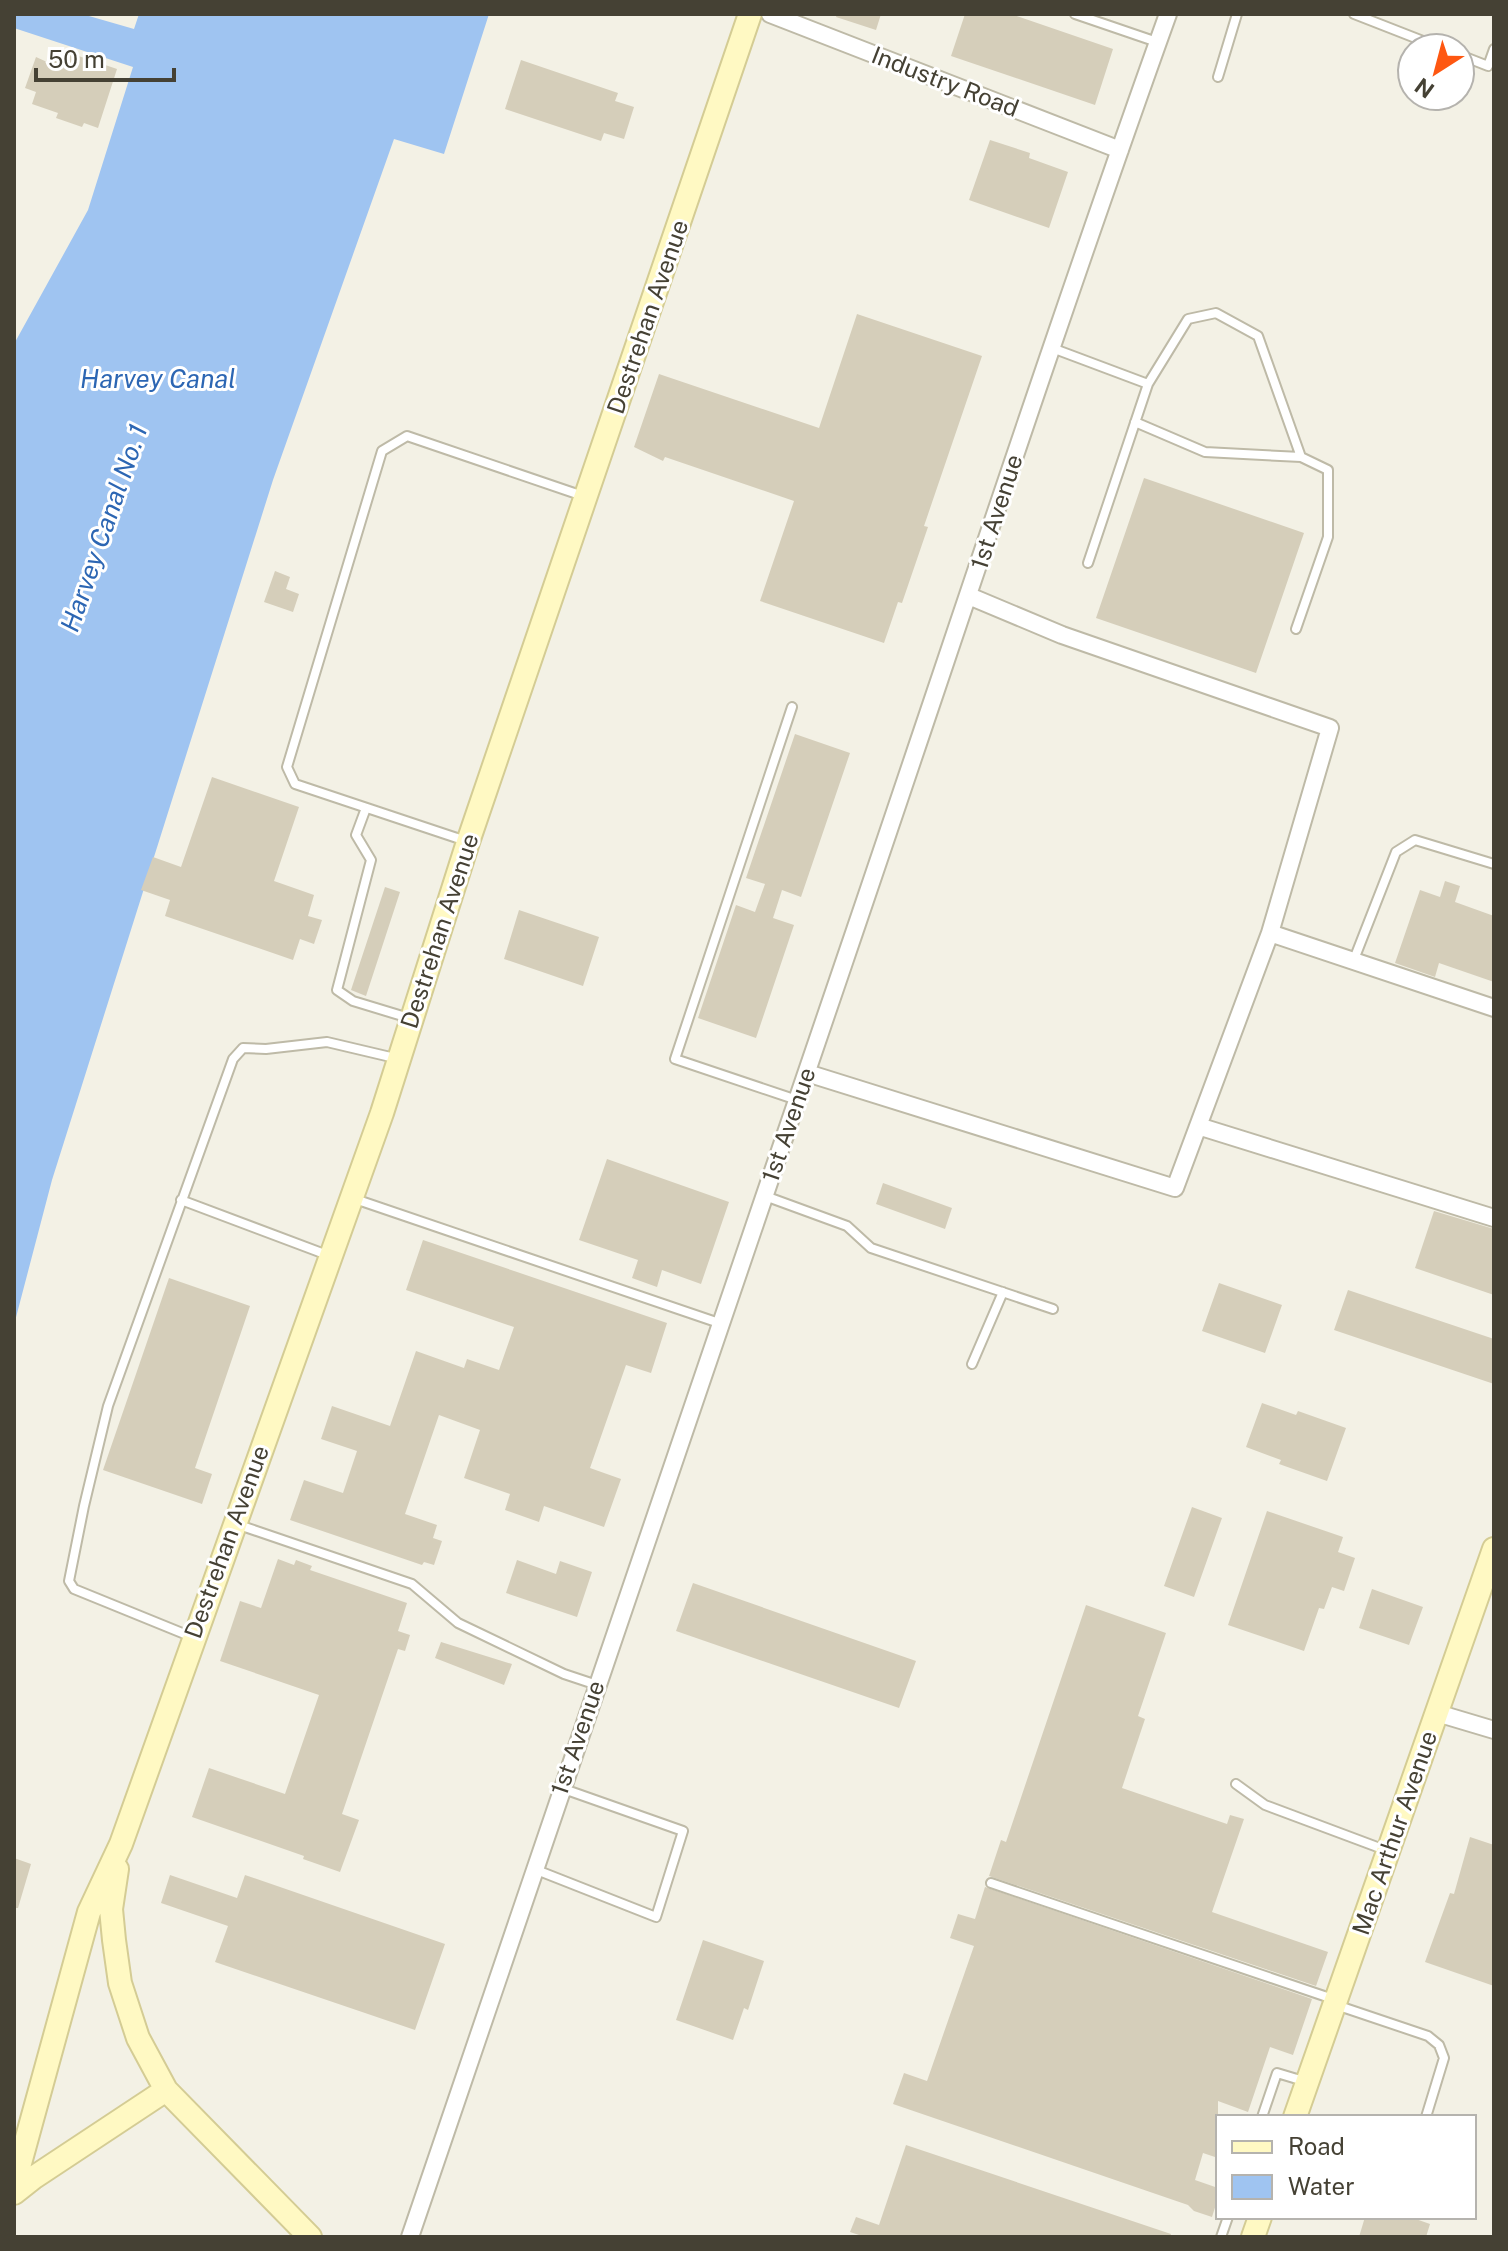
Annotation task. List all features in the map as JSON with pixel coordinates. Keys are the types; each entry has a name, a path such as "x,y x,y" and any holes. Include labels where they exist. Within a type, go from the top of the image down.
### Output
{"main road":[{"name":"Destrehan Avenue","path":"14,2185 89,1912 121,1844 352,1198 468,842 750,14"},
{"name":"Mac Arthur Avenue","path":"1296,2115 1494,1549"},
{"name":"Destrehan Avenue","path":"121,1844 111,1909 120,1983 138,2038 166,2090 310,2237"},
{"path":"14,2193 166,2090"}],"street":[{"name":"Industry Road","path":"770,14 1120,150"},
{"name":"1st Avenue","path":"410,2237 1051,348 1168,14"},
{"path":"807,1073 1175,1188 1270,933 1330,728 1062,635 969,596"},
{"path":"1270,933 1494,1008"},
{"path":"1198,1126 1494,1218"},
{"path":"1437,1713 1494,1730"}],"lane":[{"path":"1075,14 1158,42"},
{"path":"1218,77 1237,14"},
{"path":"1354,14 1400,32"},
{"path":"1476,61 1488,66 1494,49"},
{"path":"1088,563 1148,384 1188,319 1216,313 1258,336 1301,457"},
{"path":"1051,348 1148,384"},
{"path":"1135,422 1205,452 1301,457 1328,470 1328,537 1296,629"},
{"path":"468,842 295,784 287,767 382,451 407,436 586,497"},
{"path":"792,707 675,1059 797,1100"},
{"path":"366,808 356,835 371,860 337,990 353,1001 412,1019"},
{"path":"1353,962 1396,852 1415,840 1494,864"},
{"path":"193,1637 74,1589 69,1581 108,1406 181,1200 233,1059 243,1048 266,1049 327,1042 399,1059"},
{"path":"765,1196 847,1226 871,1248 1053,1309"},
{"path":"352,1198 722,1324"},
{"path":"181,1200 330,1257"},
{"path":"972,1364 1003,1292"},
{"path":"234,1523 412,1584 458,1623 564,1674 597,1685"},
{"path":"1236,1784 1265,1805 1389,1852"},
{"path":"534,1868 656,1917 683,1831 561,1788"},
{"path":"991,1883 1428,2036 1439,2045 1444,2058 1427,2115"},
{"path":"1263,2115 1277,2073 1308,2082"}],"water":[{"name":"Harvey Canal","path":"14,14 82,14 134,29 139,14 489,14 444,154 394,139 273,480 52,1180 14,1325 14,344 88,210 133,67 14,28"}],"building":[{"path":"837,14 881,14 876,30 836,17"},
{"path":"965,14 1011,14 1113,49 1095,105 951,56"},
{"path":"52,47 117,69 98,128 84,123 82,127 56,118 58,113 32,104 36,92 25,88 36,57 47,62"},
{"path":"521,60 618,93 615,101 634,107 624,139 604,133 601,141 505,109"},
{"path":"990,140 1030,153 1029,158 1068,172 1049,228 969,200"},
{"path":"857,314 982,356 924,526 928,527 902,603 898,602 884,643 760,601 794,501 665,457 663,461 634,447 659,374 819,428"},
{"path":"1144,478 1304,533 1256,673 1096,618"},
{"path":"275,571 290,577 286,589 299,594 293,612 264,602"},
{"path":"795,734 850,753 801,897 782,890 773,918 794,925 756,1038 698,1018 736,905 755,912 765,884 746,878"},
{"path":"212,777 299,807 274,881 314,895 308,916 322,920 314,944 300,939 293,960 165,916 170,900 141,890 153,857 181,867"},
{"path":"1445,881 1460,886 1455,902 1494,916 1494,982 1439,963 1435,977 1395,963 1420,890 1440,897"},
{"path":"385,887 400,892 366,996 351,990"},
{"path":"519,910 599,937 583,986 504,959"},
{"path":"607,1159 729,1202 701,1284 662,1270 657,1287 632,1278 638,1260 579,1240"},
{"path":"883,1183 952,1208 945,1229 876,1204"},
{"path":"1434,1211 1494,1229 1494,1295 1415,1268"},
{"path":"423,1240 667,1323 651,1373 626,1365 590,1468 621,1479 604,1527 544,1506 539,1522 505,1510 510,1494 464,1478 480,1430 439,1415 405,1514 437,1525 433,1538 442,1541 434,1565 424,1562 422,1565 290,1520 304,1480 343,1493 357,1451 321,1439 332,1406 390,1426 416,1351 464,1368 467,1359 499,1370 514,1327 406,1290"},
{"path":"169,1278 250,1306 195,1468 212,1474 202,1504 103,1470"},
{"path":"1219,1283 1282,1305 1265,1353 1202,1331"},
{"path":"1348,1290 1494,1339 1494,1384 1334,1330"},
{"path":"1262,1403 1296,1415 1298,1411 1346,1428 1327,1481 1279,1464 1281,1460 1246,1447"},
{"path":"1192,1507 1222,1518 1194,1597 1164,1586"},
{"path":"1267,1511 1343,1537 1338,1552 1355,1558 1344,1591 1332,1587 1324,1609 1319,1608 1304,1651 1228,1625"},
{"path":"278,1559 294,1565 296,1560 312,1566 310,1570 407,1603 398,1631 410,1635 405,1651 398,1649 342,1814 359,1820 340,1872 303,1859 304,1856 192,1817 209,1768 285,1794 319,1695 220,1661 240,1601 261,1608"},
{"path":"517,1560 556,1574 560,1561 592,1572 577,1617 506,1593"},
{"path":"693,1583 916,1661 899,1708 676,1631"},
{"path":"1372,1589 1423,1607 1409,1645 1359,1628"},
{"path":"1086,1605 1166,1633 1138,1716 1145,1719 1122,1788 1227,1824 1230,1815 1244,1819 1212,1912 1328,1952 1316,1986 989,1876 1001,1840 1006,1842"},
{"path":"441,1642 512,1664 504,1685 435,1658"},
{"path":"1470,1837 1494,1845 1494,1986 1425,1962 1450,1893 1454,1894"},
{"path":"14,1858 31,1864 18,1908 14,1908"},
{"path":"170,1875 237,1898 245,1875 445,1944 415,2030 215,1962 228,1926 161,1903"},
{"path":"985,1887 1312,1999 1293,2055 1270,2047 1248,2112 1218,2101 1216,2157 1203,2153 1195,2180 1216,2187 1212,2217 1194,2211 1188,2205 893,2104 904,2073 927,2081 974,1946 950,1938 958,1914 975,1919"},
{"path":"703,1940 764,1961 748,2010 744,2008 733,2040 676,2020"},
{"path":"906,2145 1171,2234 1170,2237 865,2237 850,2232 856,2217 879,2225"},
{"path":"1364,2219 1416,2219 1430,2224 1426,2237 1359,2237"}],"water label":[{"name":"Harvey Canal No. 1","path":"104,528"}]}
